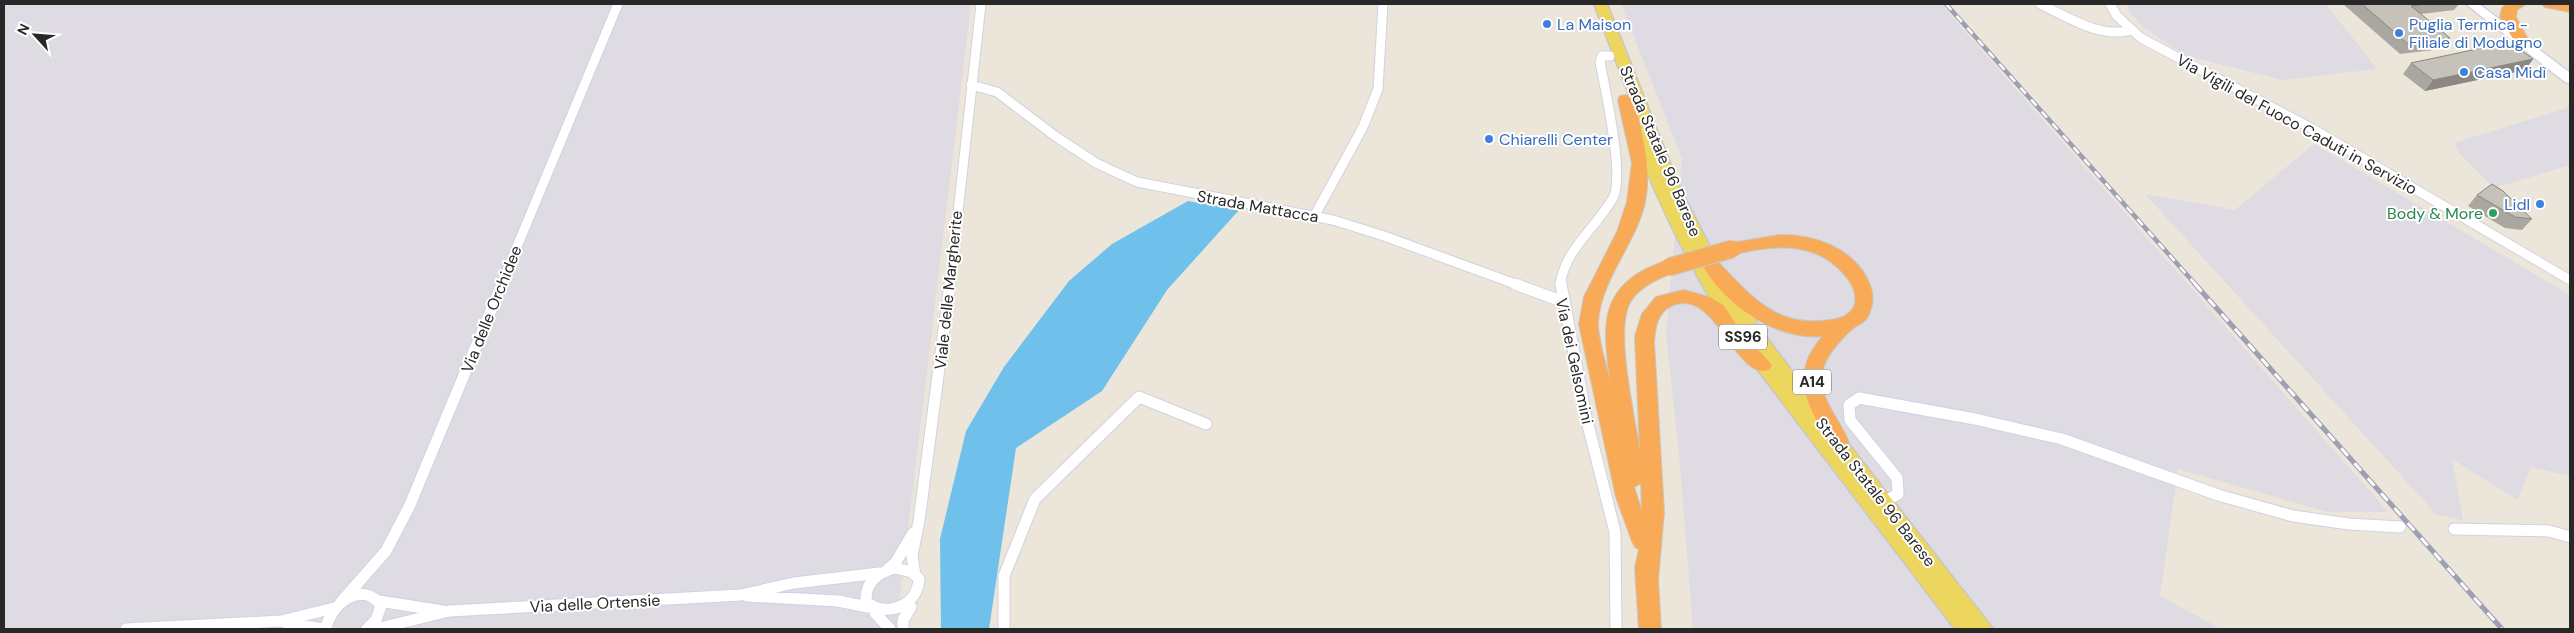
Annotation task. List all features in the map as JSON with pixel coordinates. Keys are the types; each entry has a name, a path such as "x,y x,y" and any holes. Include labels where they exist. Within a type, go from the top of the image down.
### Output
{"highway":[{"path":"2518,4 2510,8 2508,17 2521,41"},
{"path":"2550,4 2570,6"},
{"path":"2565,4 2570,6"},
{"path":"1626,100 1640,163 1636,202 1626,232 1593,297 1588,324 1626,497 1643,541"},
{"path":"1650,629 1643,541 1615,342 1615,323 1622,301 1632,287 1653,273 1669,267 1763,242 1794,241 1819,247 1838,256 1853,269 1860,279 1865,296 1859,315 1844,326 1807,330 1780,323 1751,306 1713,268"},
{"path":"1647,579 1653,512 1644,342 1648,318 1659,304 1668,299 1686,297 1696,299 1718,313 1735,337 1762,364"},
{"name":"A14","path":"1839,443 1833,425 1814,394 1812,375 1817,356 1823,346 1844,326"}],"main road":[{"name":"Strada Statale 96 Barese","path":"1590,4 1665,201 1682,237 1720,302 1762,364 1966,629"},
{"name":"Strada Statale 96 Barese","path":"1600,4 1674,191 1713,268 1758,338 1984,629"},
{"path":"2472,4 2570,79"}],"street":[{"name":"Via delle Orchidee","path":"326,629 328,616 386,551 409,507 618,4"},
{"name":"Viale delle Margherite","path":"915,575 912,556 919,521 944,340 981,4"},
{"path":"1315,215 1363,127 1378,89 1383,4"},
{"path":"2040,4 2109,33 2123,34 2132,30"},
{"name":"Via Vigili del Fuoco Caduti in Servizio","path":"2110,4 2117,16 2132,30 2177,58 2311,128 2570,280"},
{"name":"Via dei Gelsomini","path":"1610,56 1602,56 1600,62 1617,158 1614,196 1569,257 1562,273 1561,301 1565,310 1604,496 1615,532 1616,629"},
{"name":"Strada Mattacca","path":"971,85 997,92 1055,136 1096,163 1123,176 1185,193 1315,215 1384,236 1561,301"},
{"path":"1004,629 1004,576 1035,499 1139,397 1206,424"},
{"path":"1884,502 1898,494 1897,478 1850,420 1849,405 1859,398 1976,419 2062,439 2262,509 2320,520 2400,526"},
{"path":"890,629 866,602 866,589 874,577 896,562 919,521"},
{"path":"2454,529 2549,531 2570,537"},
{"path":"884,571 903,569 915,575 920,589 904,620 903,629"},
{"name":"Via delle Ortensie","path":"376,629 448,612 741,595 794,583 884,571"},
{"path":"126,629 281,621 338,605 360,594 368,594 379,600 380,613 367,629"},
{"name":"Via delle Ortensie","path":"741,595 764,599 848,602 872,610"},
{"name":"Via delle Ortensie","path":"379,600 448,612"},
{"path":"872,610 890,615 898,613 913,604"},
{"path":"281,621 322,629"}],"shaded area":[{"path":"4,4 971,4 896,629 4,629"},
{"path":"1621,4 1941,4 2388,512 2328,512 2178,469 2160,596 2221,629 1693,629 1680,464 1666,334 1682,158"},
{"path":"2126,4 2326,4 2377,69 2282,80 2187,56 2143,27 2129,11"},
{"path":"2570,107 2570,165 2494,188 2459,153 2454,143"},
{"path":"2314,144 2570,295 2570,476 2531,467 2518,500 2452,459 2463,520 2437,515 2145,194 2235,210"}],"water":[{"path":"1188,201 1239,210 1167,290 1102,391 1016,448 989,629 941,629 940,539 966,431 1004,367 1069,281 1112,244"}],"building":[{"path":"2362,4 2427,4 2411,6 2450,38 2407,43"},
{"path":"2510,42 2533,59 2433,80 2411,63"},
{"path":"2492,184 2503,191 2532,219 2515,217 2477,195"}],"railway":[{"path":"1946,4 2196,285"},
{"path":"2195,284 2502,629"}],"place":[{"name":"La Maison","path":"1547,24"},
{"name":"Puglia Termica - Filiale di Modugno","path":"2399,33"},
{"name":"Casa Midì","path":"2464,72"},
{"name":"Chiarelli Center","path":"1489,139"},
{"name":"Lidl","path":"2540,204"},
{"name":"Body & More","path":"2493,213"}]}
